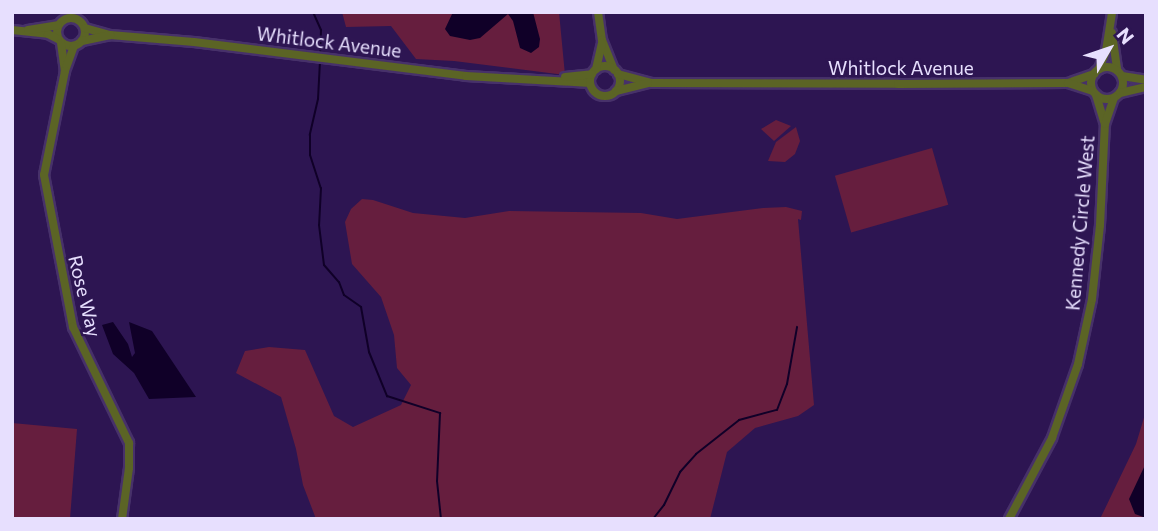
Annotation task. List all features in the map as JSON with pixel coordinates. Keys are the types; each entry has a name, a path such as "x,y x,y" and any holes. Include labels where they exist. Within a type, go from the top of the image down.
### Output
{"street":[{"path":"598,12 602,40 620,83 616,91 601,95 593,75 602,40"},
{"path":"1112,12 1111,27 1091,83 1095,93 1105,99 1146,88"},
{"path":"12,30 28,30 64,18"},
{"name":"Whitlock Avenue","path":"64,18 80,20 110,35"},
{"name":"Rose Way","path":"64,18 59,41 65,71"},
{"name":"Rose Way","path":"80,20 78,44 65,71 44,175 73,327 129,443 129,468 122,519"},
{"path":"1111,27 1119,73 1124,85 1117,96"},
{"path":"28,30 59,41 78,44"},
{"name":"Whitlock Avenue","path":"78,44 110,35 221,45 466,76 545,80 593,75"},
{"path":"593,75 606,66 616,72"},
{"path":"1097,72 1108,67 1119,73 1146,80"},
{"name":"Whitlock Avenue","path":"616,72 651,83"},
{"name":"Whitlock Avenue","path":"1068,83 1097,72"},
{"name":"Whitlock Avenue","path":"616,91 651,83 1068,83 1095,93"},
{"name":"Kennedy Circle West","path":"1095,93 1105,124"},
{"name":"Kennedy Circle West","path":"1009,519 1052,438 1078,364 1094,280 1105,124 1117,96"}],"shaded area":[{"path":"342,12 559,12 565,75 416,59 391,26 346,27"},
{"path":"453,12 533,12 540,39 539,47 531,53 520,48 513,21 508,14 480,38 470,40 450,36 445,29"},
{"path":"776,120 791,126 774,141 761,129"},
{"path":"796,127 800,141 795,154 785,162 768,161 776,142"},
{"path":"932,148 948,205 851,233 835,176"},
{"path":"362,199 413,213 465,218 509,211 641,213 677,219 763,208 786,207 802,211 801,220 798,219 814,405 798,416 755,428 727,452 710,519 316,519 303,485 281,397 236,373 245,351 269,347 305,350 334,416 353,427 401,405 411,385 397,368 394,335 381,297 352,264 345,222 351,209"},
{"path":"113,322 128,344 132,357 135,353 129,322 152,331 196,397 149,399 134,373 113,354 102,325"},
{"path":"1146,411 1146,519 1100,519 1136,444"},
{"path":"12,423 77,429 70,519 12,519"},
{"path":"1146,463 1146,518 1135,514 1129,499"}],"waterway":[{"path":"313,12 321,30 320,55"},
{"path":"320,61 318,99 310,135 310,155 321,188 319,225 324,265 339,282 344,295 361,307 369,352 387,396 440,413 437,481 441,519"},
{"path":"653,519 664,505 680,472 696,454 739,420 777,410 787,384 797,327"}]}
